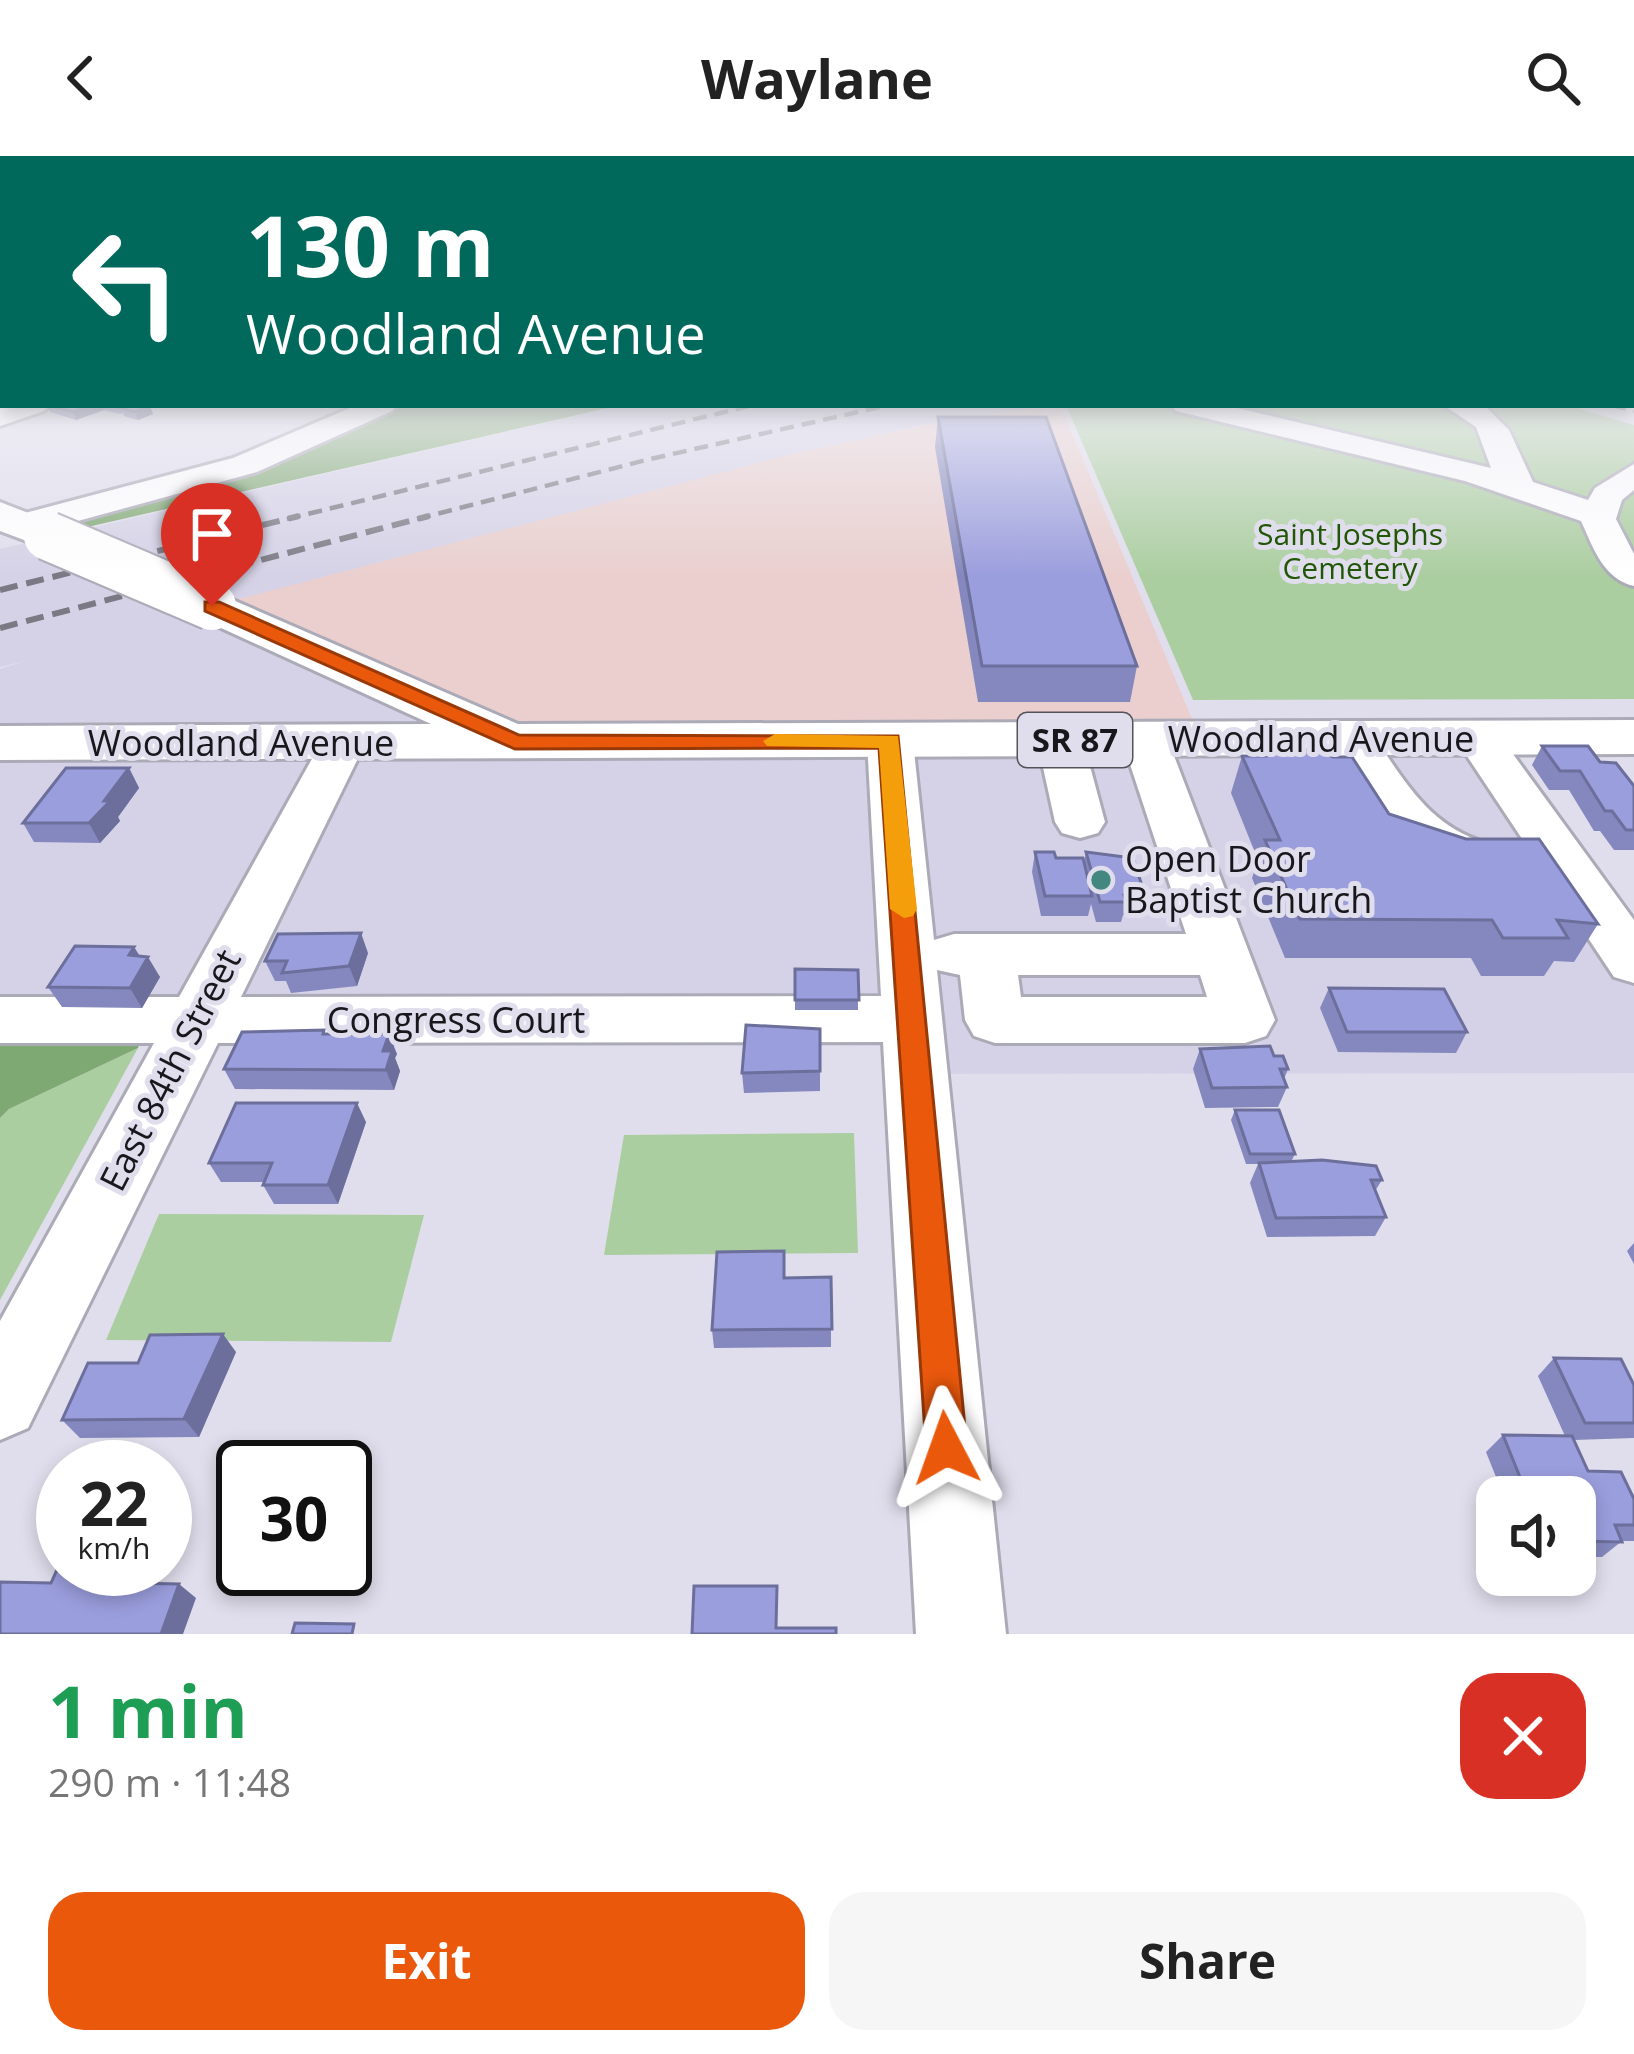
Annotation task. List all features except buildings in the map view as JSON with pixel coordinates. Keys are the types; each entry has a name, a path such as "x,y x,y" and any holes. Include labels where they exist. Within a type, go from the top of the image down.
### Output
{"main road":[{"name":"SR 87","path":"24,525 515,742"},
{"name":"Woodland Avenue","path":"0,743 1634,737"}],"street":[{"path":"24,525 245,465 307,438"},
{"path":"1323,438 1518,485 1599,515"},
{"path":"1500,438 1509,475 1518,485"},
{"path":"1634,474 1607,495 1599,515 1600,529 1615,556 1634,575"},
{"path":"1478,738 1634,962"},
{"path":"1353,739 1416,833 1430,843 1475,856 1559,855"},
{"path":"1060,740 1079,822"},
{"name":"Congress Court","path":"0,1020 195,1020 910,987 986,955 1222,954 1145,740"},
{"path":"890,741 962,1634"},
{"name":"East 84th Street","path":"0,1400 344,742"}],"shaded area":[{"path":"480,438 866,438 785,456 516,741 1478,738 1634,962 1634,1073 917,1074 913,1020 0,1020 0,669 25,661 0,667 0,549"},
{"path":"866,438 1074,438 1201,740 516,741 212,606"}],"green space":[{"path":"307,438 477,438 48,536 23,525 245,465"},
{"name":"Saint Josephs Cemetery","path":"1080,438 1634,438 1634,699 1193,700"},
{"path":"143,1033 138,1048 9,1109 0,1118 0,1034"},
{"path":"138,1048 0,1300 0,1118 9,1109"},
{"path":"854,1133 858,1253 604,1255 624,1135"},
{"path":"159,1214 424,1215 391,1342 106,1340"}],"railway":[{"path":"287,519 618,438"},
{"path":"417,519 743,438"},
{"path":"0,590 299,516"},
{"path":"0,628 429,516"}],"slow traffic":[{"path":"775,741 890,741 904,909"}],"place":[{"name":"Open Door Baptist Church","path":"1101,880"}],"route":[{"path":"212,606 515,742 890,741 946,1448"}]}
